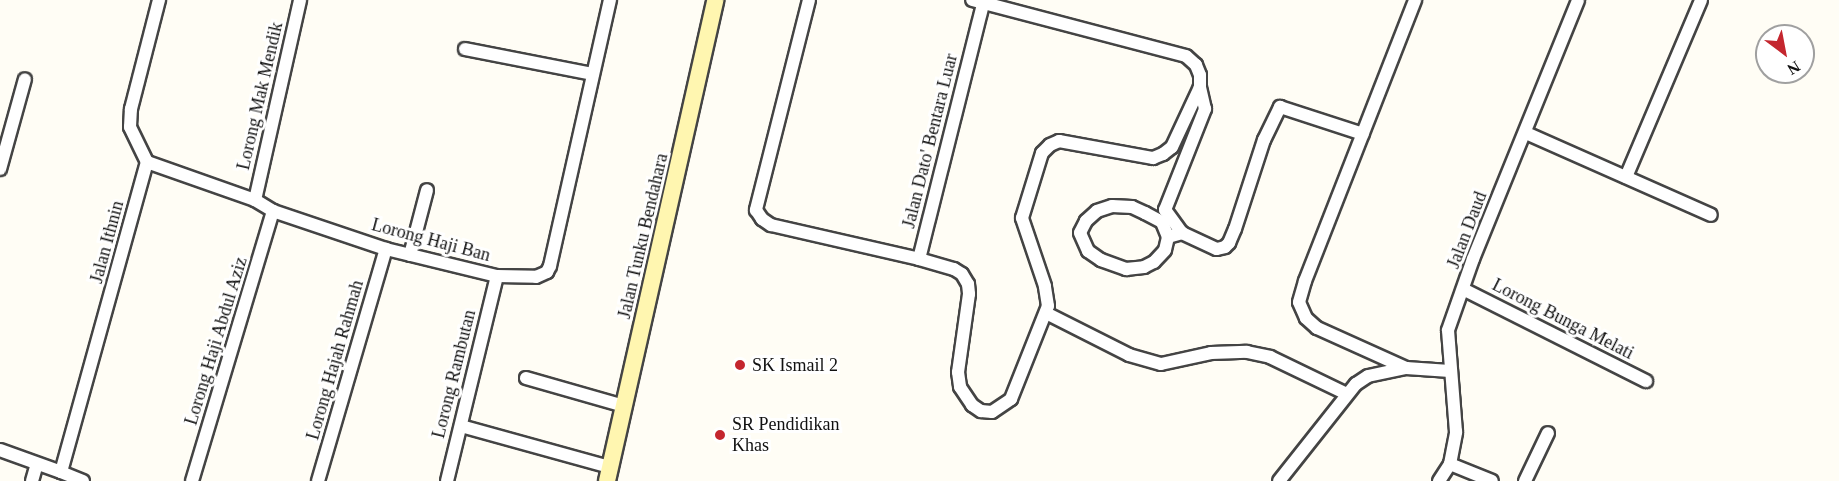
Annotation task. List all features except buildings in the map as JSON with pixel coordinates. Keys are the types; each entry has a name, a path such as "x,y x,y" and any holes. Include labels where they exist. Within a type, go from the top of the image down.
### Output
{"street":[{"path":"147,162 130,127 131,109 159,0"},
{"name":"Lorong Mak Mendik","path":"255,200 300,0"},
{"name":"Lorong Haji Ban","path":"147,162 255,200 273,211 386,249 496,276 536,277 547,272 550,266 610,0"},
{"name":"Jalan Tunku Bendahara","path":"608,474 715,0"},
{"name":"Jalan Dato' Bentara Luar","path":"809,0 756,210 762,219 771,225 919,259 980,1"},
{"path":"1406,368 1317,328 1306,318 1299,302 1415,0"},
{"name":"Jalan Daud","path":"1439,481 1450,464 1456,432 1448,330 1473,259 1578,0"},
{"path":"1626,177 1701,0"},
{"path":"980,1 1186,56 1196,65 1205,109 1165,210 1182,233 1217,249 1229,243 1264,140 1280,107 1363,134"},
{"path":"465,49 593,74"},
{"path":"0,169 25,79"},
{"path":"919,259 954,269 962,274 968,284 958,372 960,387 965,397 981,411 992,412 1011,399 1046,313 1048,298 1022,218 1042,153 1059,141 1154,158 1172,147 1200,87"},
{"path":"1526,133 1711,215"},
{"name":"Jalan Ithnin","path":"62,472 147,162"},
{"path":"410,255 427,190"},
{"path":"1112,206 1132,207 1154,217 1162,222 1168,237 1165,250 1154,262 1144,267 1126,269 1101,260 1088,250 1080,233 1086,221 1097,211 1112,206"},
{"name":"Lorong Haji Abdul Aziz","path":"192,481 273,211"},
{"path":"1168,237 1182,233"},
{"name":"Lorong Hajah Rahmah","path":"318,481 386,249"},
{"name":"Lorong Rambutan","path":"447,481 496,276"},
{"name":"Lorong Bunga Melati","path":"1463,289 1646,381"},
{"path":"1046,313 1139,358 1161,364 1211,353 1247,352 1270,357 1347,394"},
{"path":"1279,481 1347,394 1368,376 1406,368 1450,371"},
{"path":"526,378 624,406"},
{"path":"461,426 608,474"},
{"path":"1525,481 1548,433"},
{"path":"0,450 83,481"},
{"path":"32,481 37,464"},
{"path":"1450,464 1492,481"}],"place":[{"name":"SK Ismail 2","path":"740,365"},
{"name":"SR Pendidikan Khas","path":"720,435"}]}
